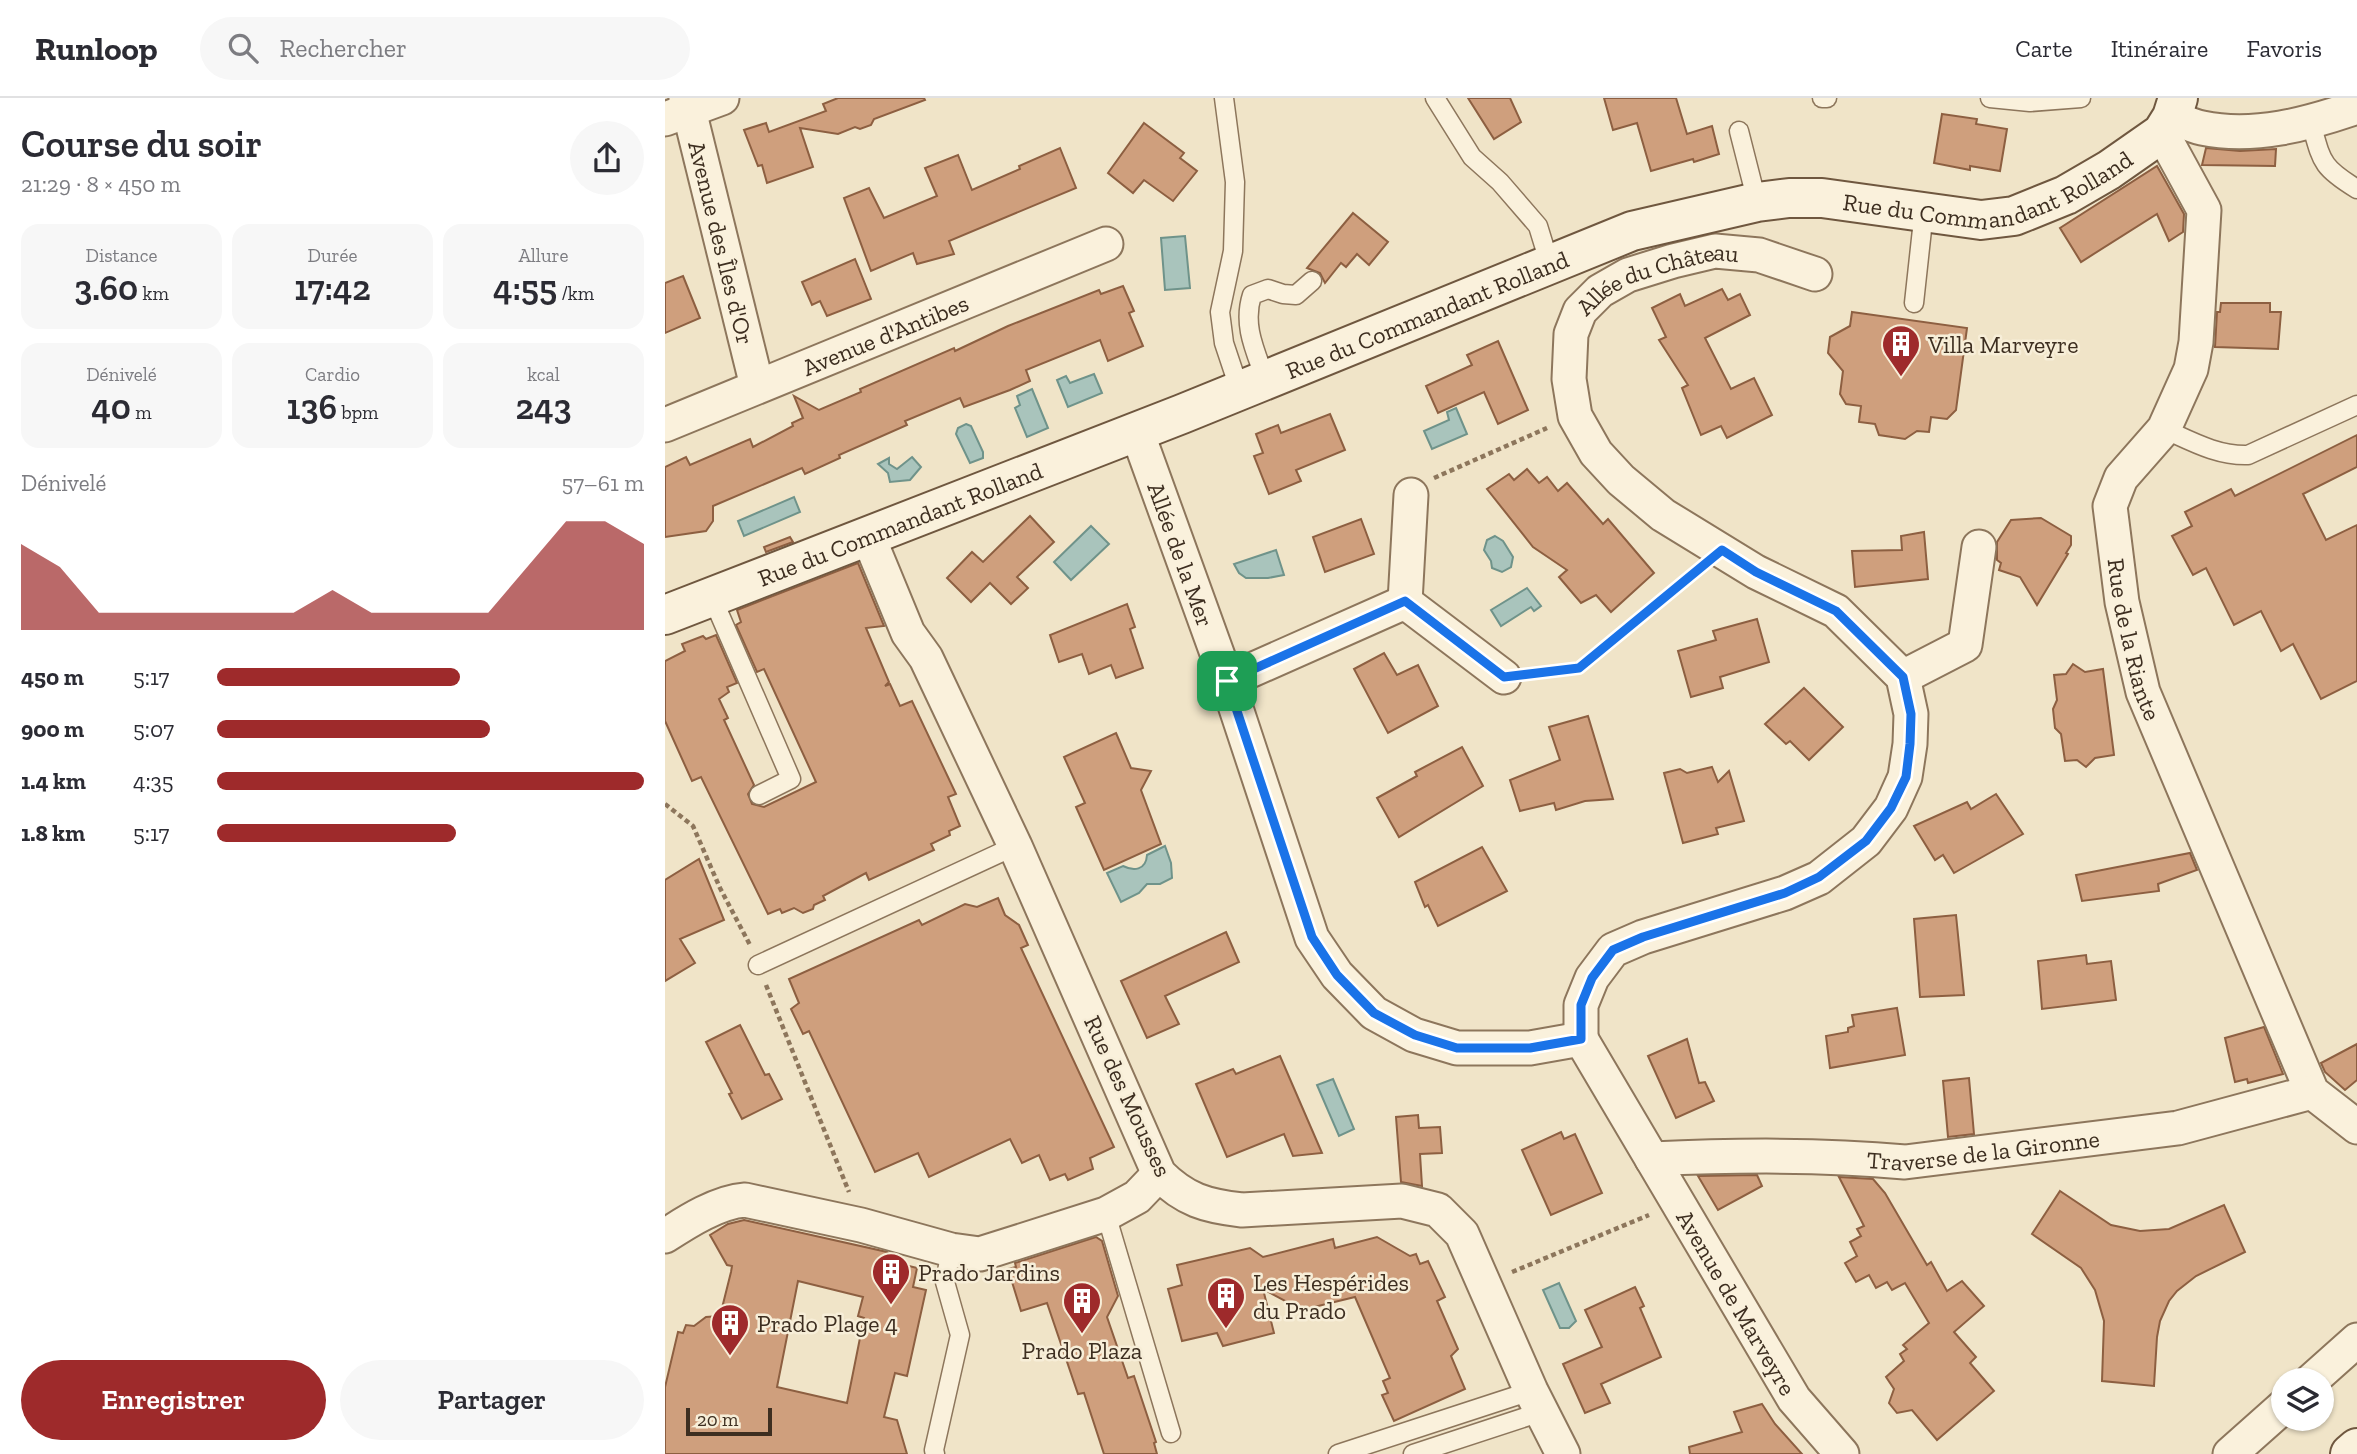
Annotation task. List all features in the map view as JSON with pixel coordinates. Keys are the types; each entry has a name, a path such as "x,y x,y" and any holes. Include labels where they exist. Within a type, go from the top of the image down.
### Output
{"street":[{"path":"680,109 722,98"},
{"path":"2168,111 2201,128 2245,133 2311,123 2357,107"},
{"name":"Avenue des Îles d'Or","path":"680,109 757,387"},
{"name":"Rue du Commandant Rolland","path":"665,615 1253,386 1632,230 1757,202 1789,198 1822,198 1981,220 2014,216 2067,195 2109,170 2168,111"},
{"name":"Rue de la Riante","path":"2168,111 2204,210 2196,342 2191,369 2164,429 2120,478 2110,506 2122,603 2143,692 2312,1092 2357,1127"},
{"name":"Avenue d'Antibes","path":"665,425 1106,244"},
{"name":"Allée du Château","path":"1815,274 1759,256 1715,251 1628,275 1600,291 1580,311 1571,334 1569,379 1575,416 1597,453 1621,480 1663,515 1756,572 1836,611 1903,677"},
{"name":"Allée de la Mer","path":"1137,432 1227,681 1312,937 1337,975 1374,1013 1415,1035 1457,1048 1530,1048 1581,1039"},
{"path":"1405,601 1411,495"},
{"name":"Rue des Mousses","path":"876,533 908,633 926,658 1015,846 1159,1174 1176,1191 1219,1208 1242,1210 1402,1202 1438,1210 1462,1234 1536,1401 1563,1454"},
{"path":"1581,1039 1581,1005 1592,978 1613,950 1643,937 1785,893 1819,877 1866,841 1891,808 1906,777 1911,714 1903,677 1965,645 1979,547"},
{"path":"1227,681 1405,601"},
{"path":"1405,601 1504,677"},
{"name":"Avenue de Marveyre","path":"1581,1039 1794,1399 1842,1454"},
{"name":"Traverse de la Gironne","path":"1647,1152 1864,1158 1905,1162 2178,1128 2312,1092"},
{"path":"665,1236 733,1200 745,1200 951,1250 980,1254 1107,1214 1137,1197 1159,1174"},
{"path":"2326,1368 2357,1340"},
{"path":"2230,1454 2271,1418"},
{"path":"2350,1454 2357,1448"}],"lane":[{"path":"1224,98 1235,195 1233,251 1220,312 1224,343 1253,386"},
{"path":"1435,98 1472,157 1500,181 1538,226 1550,265"},
{"path":"1990,98 2030,102 2081,98"},
{"path":"2311,123 2320,156 2332,174 2357,189"},
{"path":"1739,131 1757,202"},
{"path":"1914,303 1924,211"},
{"path":"1253,386 1247,310 1252,295 1268,289 1296,295 1312,281"},
{"path":"2164,429 2212,450 2232,456 2248,455 2357,405"},
{"path":"712,597 791,779 759,795"},
{"path":"758,965 1015,846"},
{"path":"1107,1214 1171,1433"},
{"path":"935,1454 960,1335 945,1282 951,1250"},
{"path":"1338,1454 1536,1401"},
{"path":"1413,1454 1536,1401"}],"path":[{"path":"1411,495 1439,473 1575,416"},
{"path":"1504,677 1579,668 1722,550"},
{"path":"665,804 693,826 758,965 861,1226"},
{"path":"1502,1276 1679,1202"}],"water":[{"path":"1185,236 1190,288 1165,290 1161,238"},
{"path":"1094,374 1102,393 1068,407 1057,380 1066,376 1070,383"},
{"path":"1032,389 1048,428 1027,437 1015,408 1020,405 1017,396"},
{"path":"1456,408 1467,434 1432,449 1424,431 1449,420 1447,412"},
{"path":"966,424 971,426 983,452 983,458 970,463 956,434 958,428"},
{"path":"912,457 921,467 910,480 890,482 888,473 878,464 889,458 889,464 897,469"},
{"path":"794,497 800,512 744,536 738,521"},
{"path":"1091,526 1109,544 1071,580 1054,562"},
{"path":"1495,536 1503,541 1513,557 1511,567 1502,572 1492,568 1484,550 1487,540"},
{"path":"1276,550 1284,575 1246,578 1234,564"},
{"path":"1527,588 1541,606 1534,611 1531,607 1501,626 1491,610"},
{"path":"1165,846 1171,863 1172,878 1160,884 1147,884 1139,893 1121,902 1107,873 1123,866 1131,869 1142,867 1147,855"},
{"path":"1333,1079 1354,1129 1339,1136 1317,1085"},
{"path":"1559,1283 1576,1321 1569,1328 1560,1328 1543,1290"}],"building":[{"path":"838,98 925,100 874,119 871,125 860,129 855,127 838,134 800,128 813,167 767,183 762,165 758,166 744,130 766,123 769,132 826,111 823,104"},
{"path":"1468,98 1510,98 1521,122 1494,139"},
{"path":"1604,98 1676,98 1687,134 1712,126 1719,154 1651,171 1637,123 1613,130"},
{"path":"1942,114 1977,119 1976,124 2007,129 2000,171 1970,166 1970,170 1934,163"},
{"path":"1144,123 1184,153 1180,158 1197,171 1173,201 1144,180 1133,193 1108,173"},
{"path":"1060,148 1076,188 949,241 954,254 917,264 913,253 871,271 844,198 869,188 884,218 937,196 925,168 958,155 972,190"},
{"path":"2206,148 2240,151 2276,149 2275,166 2202,165"},
{"path":"2157,166 2184,214 2183,232 2169,241 2157,214 2081,262 2060,228"},
{"path":"1353,213 1388,242 1369,265 1357,254 1346,267 1341,263 1325,283 1320,273 1307,268"},
{"path":"855,259 871,299 827,316 820,301 812,305 802,282"},
{"path":"683,276 700,318 665,333 665,283"},
{"path":"1123,286 1134,311 1129,313 1143,346 1108,361 1100,340 1026,370 1030,381 1010,390 964,407 960,398 905,421 907,425 839,455 840,458 805,474 802,468 713,506 713,521 706,531 665,537 665,467 686,457 690,465 750,439 753,447 793,426 792,423 803,418 794,396 819,410 954,348 955,351 1008,326 1099,290 1101,294"},
{"path":"1722,289 1728,300 1740,294 1750,315 1705,338 1731,389 1754,378 1772,415 1727,438 1721,426 1701,435 1682,388 1688,385 1659,340 1666,337 1652,308 1680,294 1685,306"},
{"path":"2221,303 2270,303 2270,312 2281,312 2278,349 2215,347 2217,312 2220,312"},
{"name":"Villa Marveyre","path":"1852,312 1967,328 1956,410 1947,419 1931,417 1929,432 1917,431 1905,439 1879,435 1875,424 1859,422 1861,406 1846,404 1840,394 1843,371 1828,353 1830,337 1850,326"},
{"path":"1498,341 1528,410 1498,424 1484,392 1438,413 1426,386 1472,365 1467,355"},
{"path":"1330,414 1345,450 1296,470 1301,481 1269,494 1254,456 1263,453 1256,434 1278,425 1281,433"},
{"path":"2357,435 2357,467 2303,494 2326,540 2357,525 2357,681 2321,699 2293,644 2281,651 2261,611 2234,625 2206,568 2193,575 2172,536 2192,526 2185,512 2231,489 2235,496"},
{"path":"1527,469 1539,483 1547,477 1558,491 1567,483 1603,524 1608,519 1654,573 1611,612 1596,595 1581,603 1559,577 1567,570 1533,547 1487,489 1509,474 1514,480"},
{"path":"1030,516 1054,542 1017,577 1028,588 1011,604 990,583 971,602 947,578 972,552 983,562"},
{"path":"2041,518 2071,536 2071,545 2037,605 2020,577 1999,570 2001,563 1997,560 1997,542 2011,520"},
{"path":"1361,519 1374,554 1325,572 1313,537"},
{"path":"1924,532 1928,579 1855,587 1852,551 1902,550 1901,536"},
{"path":"790,537 793,542 766,552 764,547"},
{"path":"858,563 884,626 866,628 889,682 885,686 890,684 900,706 912,701 956,794 948,797 960,826 949,831 950,835 931,844 934,850 869,880 866,873 823,896 825,900 814,905 813,909 803,913 794,908 782,913 780,909 768,914 701,777 692,781 665,721 665,661 685,651 682,644 703,636 706,639 716,635 737,683 727,687 729,692 719,699 728,718 724,720 754,785 748,794 752,804 764,807 816,782 764,669 757,672 736,625 741,622 737,610"},
{"path":"1127,604 1135,627 1130,629 1143,668 1116,678 1111,665 1089,674 1082,654 1059,662 1050,635"},
{"path":"1757,619 1769,662 1720,677 1723,688 1691,697 1678,651 1716,640 1713,631"},
{"path":"1384,653 1397,675 1418,665 1438,706 1388,733 1354,669"},
{"path":"2073,664 2085,672 2103,669 2114,755 2095,758 2086,767 2077,760 2065,761 2061,734 2055,728 2053,709 2057,700 2054,675 2066,674"},
{"path":"1804,688 1843,727 1809,760 1790,741 1786,744 1765,724"},
{"path":"1588,716 1613,799 1585,801 1556,810 1554,803 1520,811 1510,780 1560,760 1549,727"},
{"path":"1116,733 1131,768 1151,771 1141,790 1161,844 1104,870 1076,807 1085,803 1064,757"},
{"path":"1462,747 1483,786 1399,837 1377,798 1417,776 1415,772"},
{"path":"1712,767 1718,782 1729,771 1744,821 1716,828 1718,834 1683,843 1664,773 1680,769 1687,773"},
{"path":"1996,794 2023,834 1954,873 1943,855 1935,860 1914,826 1967,802 1971,809"},
{"path":"1482,847 1507,891 1438,926 1428,905 1425,907 1415,882"},
{"path":"2190,853 2197,870 2158,884 2159,891 2082,901 2076,875"},
{"path":"699,859 724,920 680,939 695,963 665,981 665,880"},
{"path":"998,898 1005,915 1019,925 1028,945 1021,948 1114,1147 1090,1158 1093,1169 1068,1180 1065,1174 1050,1180 1039,1155 1022,1163 1010,1139 929,1177 918,1153 875,1172 809,1031 803,1034 791,1009 799,1003 789,979 919,920 922,925 965,904 977,907"},
{"path":"1956,915 1964,995 1920,997 1914,919"},
{"path":"1226,932 1239,962 1165,996 1179,1024 1147,1038 1121,981"},
{"path":"2086,955 2087,964 2111,961 2116,1000 2042,1009 2038,961"},
{"path":"1897,1008 1905,1055 1830,1068 1826,1036 1848,1032 1848,1028 1854,1026 1852,1015"},
{"path":"740,1025 765,1075 769,1074 782,1099 742,1119 706,1042"},
{"path":"2264,1027 2283,1074 2248,1083 2247,1079 2235,1082 2225,1038"},
{"path":"1687,1039 1699,1083 1705,1082 1714,1101 1676,1118 1648,1056"},
{"path":"2357,1044 2357,1080 2345,1090 2325,1072 2321,1063"},
{"path":"1280,1056 1322,1153 1293,1156 1284,1134 1227,1157 1196,1084 1233,1069 1236,1074"},
{"path":"1969,1078 1974,1134 1948,1137 1943,1081"},
{"path":"1418,1115 1419,1128 1440,1127 1442,1153 1420,1154 1422,1186 1401,1182 1396,1117"},
{"path":"1561,1132 1564,1139 1575,1134 1602,1193 1551,1215 1522,1150"},
{"path":"1757,1175 1762,1186 1718,1210 1698,1176"},
{"path":"1839,1177 1873,1179 1885,1193 1927,1265 1931,1262 1947,1291 1962,1281 1984,1306 1954,1332 1976,1357 1970,1363 1994,1391 1937,1440 1912,1410 1897,1413 1889,1403 1894,1389 1886,1377 1904,1361 1900,1354 1907,1349 1903,1345 1929,1323 1905,1283 1892,1290 1887,1282 1876,1288 1869,1275 1856,1282 1845,1263 1857,1256 1850,1242 1861,1236 1857,1229 1864,1226"},
{"path":"2060,1191 2111,1225 2140,1231 2169,1229 2224,1205 2245,1252 2196,1276 2169,1301 2160,1321 2157,1337 2154,1386 2102,1381 2104,1321 2095,1290 2081,1268 2032,1234"},
{"path":"744,1220 887,1252 893,1262 917,1268 913,1287 926,1290 907,1376 895,1373 884,1417 897,1420 907,1454 665,1454 665,1387 678,1332 683,1333 686,1325 694,1326 706,1317 720,1316 732,1266 727,1265 710,1235 728,1224","holes":["798,1281 863,1297 858,1316 864,1318 847,1403 777,1387"]},
{"name":"Prado Plaza","path":"1096,1237 1102,1241 1118,1296 1107,1317 1128,1378 1134,1376 1156,1442 1157,1454 1104,1454 1084,1393 1078,1394 1047,1303 1021,1311 1008,1269 1016,1267 1015,1263"},
{"name":"Les Hespérides du Prado","path":"1377,1237 1410,1256 1416,1254 1420,1264 1428,1261 1445,1297 1437,1301 1458,1349 1451,1356 1465,1389 1394,1421 1382,1395 1388,1393 1383,1381 1390,1378 1355,1297 1302,1310 1263,1289 1274,1333 1223,1346 1217,1333 1182,1341 1168,1289 1182,1285 1177,1265 1250,1248 1263,1257 1333,1239 1335,1248"},
{"path":"1635,1287 1644,1306 1640,1308 1661,1357 1601,1384 1610,1403 1585,1413 1563,1364 1602,1347 1585,1310"},
{"path":"1762,1404 1775,1424 1802,1454 1690,1454 1689,1447 1742,1432 1734,1412"}],"place":[{"name":"Villa Marveyre","path":"1901,378"},
{"name":"Prado Jardins","path":"891,1306"},
{"name":"Les Hespérides du Prado","path":"1226,1330"},
{"name":"Prado Plaza","path":"1082,1335"},
{"name":"Prado Plage 4","path":"730,1357"}],"route":[{"path":"1722,550 1756,572 1836,611 1874,647 1903,677 1911,714 1910,744 1906,777 1891,808 1866,841 1840,863 1819,877 1785,893 1643,937 1613,950 1592,978 1581,1005 1581,1039 1530,1048 1457,1048 1415,1035 1374,1013 1337,975 1312,937 1227,681 1405,601 1504,677 1579,668 1722,550"}]}
